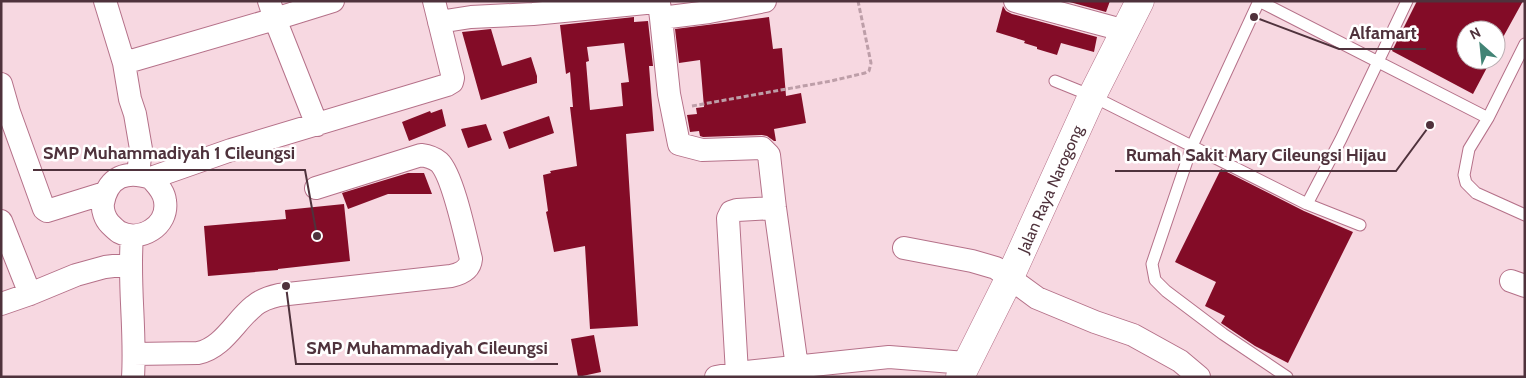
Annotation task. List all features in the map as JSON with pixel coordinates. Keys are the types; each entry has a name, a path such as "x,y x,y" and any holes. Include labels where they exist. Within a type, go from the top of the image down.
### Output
{"main road":[{"name":"Jalan Raya Narogong","path":"963,370 1010,277 1092,96 1140,1"}],"street":[{"path":"106,1 124,62 145,176 160,188 165,201 164,214 157,226 146,234 132,236 118,232 108,222 103,207 105,193 113,182 124,175 145,176 317,125 452,82 437,12 472,17 533,14 637,2 658,2 678,142 683,146 702,150 762,148 769,154 798,366"},
{"path":"124,62 272,10 333,1"},
{"path":"661,18 709,12 765,1"},
{"path":"1015,1 1126,31"},
{"path":"272,10 317,125"},
{"path":"1,84 12,121 44,209 47,211 105,193"},
{"path":"134,354 198,353 208,351 227,335 253,306 265,298 451,276 461,273 470,264 471,259 453,189 442,166 434,159 421,155 316,188"},
{"path":"775,208 737,210 731,212 728,218 727,375 798,366 889,358 963,370"},
{"path":"1,221 30,294"},
{"path":"132,236 130,264 133,300 133,377"},
{"path":"904,248 972,261 996,268 1037,298 1095,322 1133,335 1180,361 1200,377"},
{"path":"1,304 76,275 106,267 130,264"}],"lane":[{"path":"1287,377 1223,334 1166,291 1155,280 1152,264 1192,146 1259,1 1488,118"},
{"path":"1307,204 1345,131 1407,1"},
{"path":"1525,44 1488,118 1469,149 1464,167 1466,183 1476,193 1525,215"},
{"path":"1055,81 1092,96 1307,204 1360,225"}],"path":[{"path":"672,110 831,81 869,71 871,63 858,1"}],"building":[{"path":"1066,1 1110,1 1106,12"},
{"path":"1417,1 1523,1 1506,32 1506,20 1456,20 1456,70 1486,70 1473,94 1392,51"},
{"path":"1003,6 1006,11 1012,14 1097,37 1094,52 1061,43 1057,55 1037,49 1037,47 1024,43 1025,41 996,32"},
{"path":"634,17 634,22 648,21 653,66 649,66 654,131 626,134 638,326 590,329 585,246 554,252 546,212 548,211 543,175 551,173 550,171 577,166 570,107 573,107 570,72 566,74 560,25","holes":["624,43 629,82 621,83 623,106 590,110 586,62 589,61 587,47"]},
{"path":"769,17 773,49 782,48 786,96 801,93 806,123 774,129 776,141 762,135 703,137 700,136 699,131 690,132 687,115 697,114 696,108 704,107 700,60 679,63 675,29"},
{"path":"491,29 502,66 531,57 537,76 537,83 481,100 462,32"},
{"path":"442,109 446,126 409,141 402,122 430,111 431,113"},
{"path":"549,116 554,133 509,149 503,132"},
{"path":"486,124 492,140 468,148 461,129"},
{"path":"1221,169 1304,211 1353,232 1288,363 1255,346 1221,323 1225,316 1205,306 1216,282 1175,262"},
{"path":"408,173 424,173 432,194 388,194 348,209 342,193"},
{"path":"344,204 350,261 208,276 204,226 286,219 285,210"},
{"path":"594,335 601,372 578,377 571,339"}],"place":[{"name":"Alfamart","path":"1254,17"},
{"name":"Rumah Sakit Mary Cileungsi Hijau","path":"1430,125"},
{"name":"SMP Muhammadiyah 1 Cileungsi","path":"317,236"},
{"name":"SMP Muhammadiyah Cileungsi","path":"286,286"}]}
